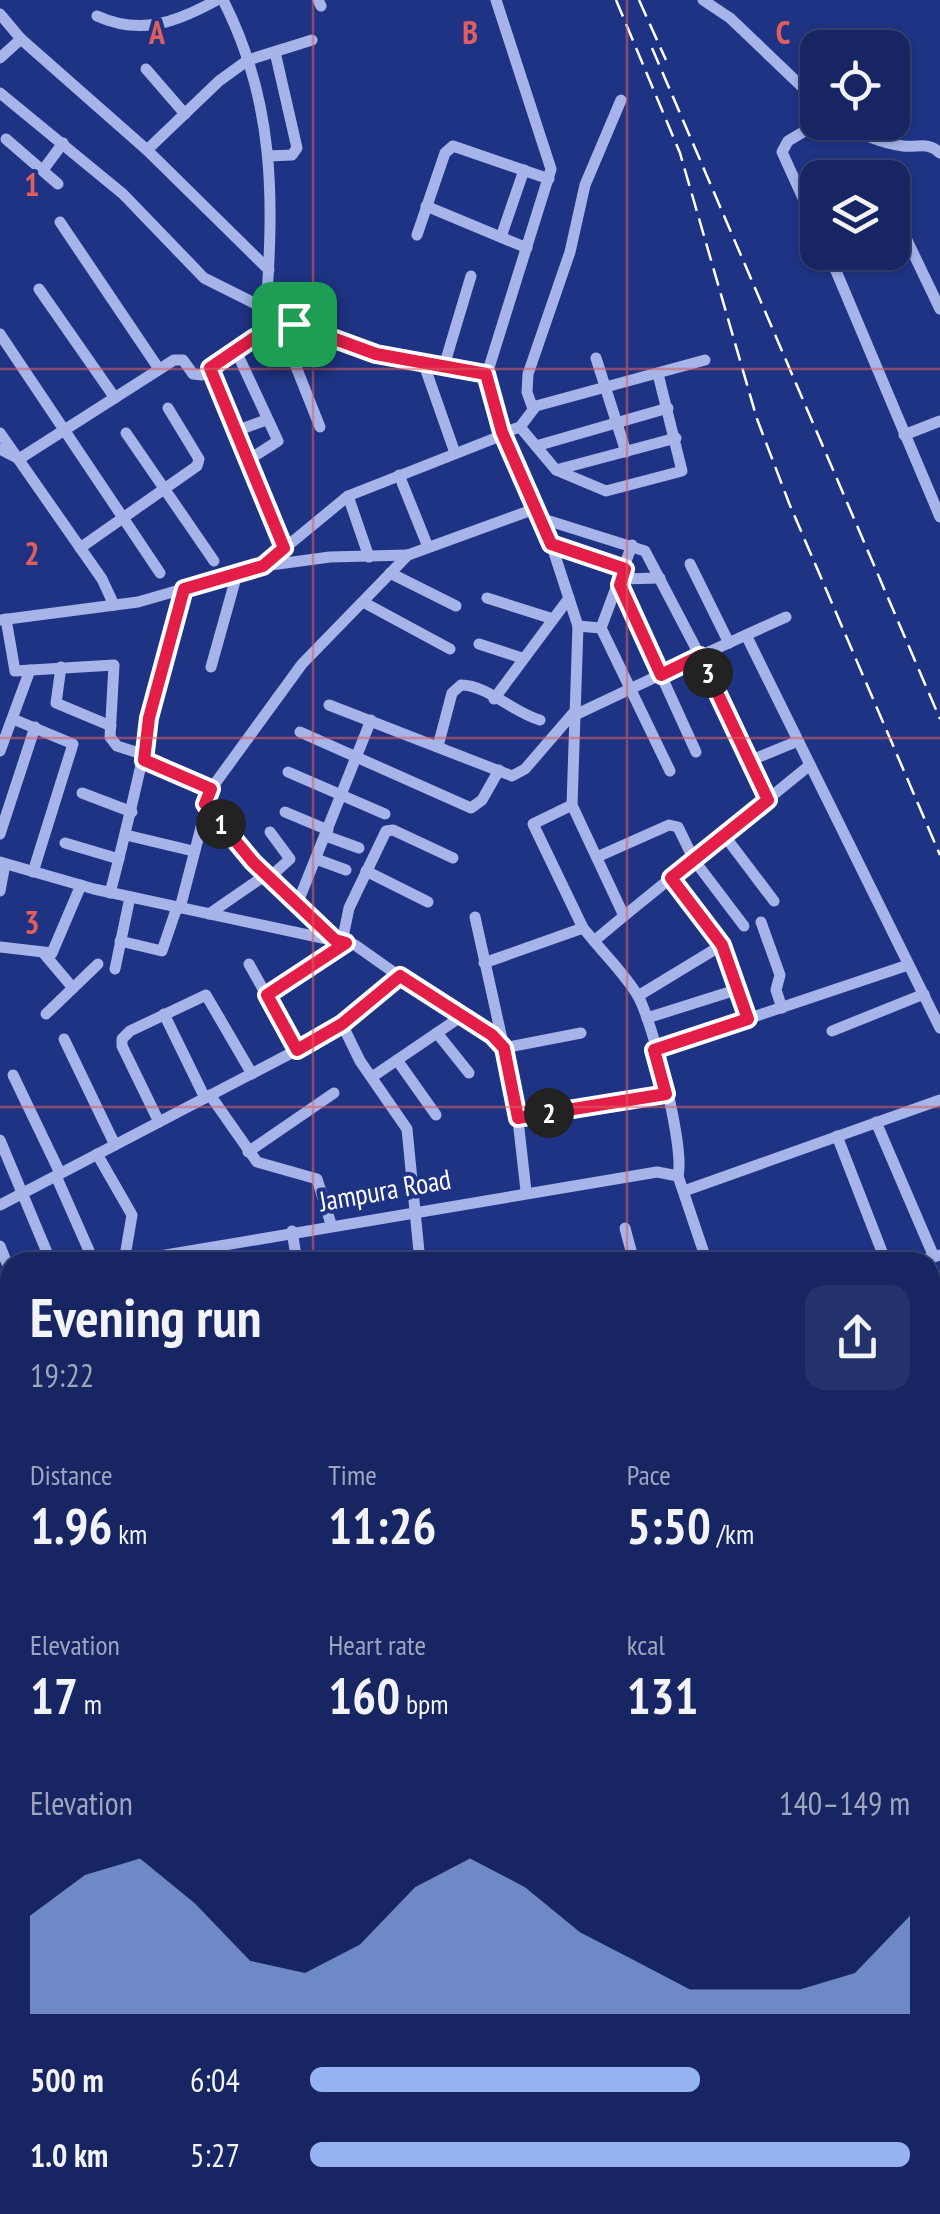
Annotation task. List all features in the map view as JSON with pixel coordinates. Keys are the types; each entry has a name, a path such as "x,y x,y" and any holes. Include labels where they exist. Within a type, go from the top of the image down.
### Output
{"street":[{"path":"97,16 120,27 137,28 177,21 220,0 248,60 268,156 274,236 266,309"},
{"path":"496,0 550,160 549,179 486,374 502,434 540,514 578,626 572,805 624,916"},
{"path":"709,4 800,86"},
{"path":"0,14 21,39 147,150 269,270"},
{"path":"0,58 21,39"},
{"path":"147,150 248,60 312,40"},
{"path":"268,156 292,155 297,148 276,52"},
{"path":"146,69 184,114"},
{"path":"0,93 123,194 204,278 266,309 287,327 360,350 486,374"},
{"path":"533,408 526,392 528,374 570,252 585,185 621,100"},
{"path":"800,134 788,141 782,152 800,192"},
{"path":"6,139 58,184"},
{"path":"877,140 906,147 926,145 940,153"},
{"path":"42,170 64,143"},
{"path":"417,235 445,153 453,146 549,179"},
{"path":"501,237 524,170"},
{"path":"426,206 527,248"},
{"path":"60,222 159,369"},
{"path":"910,246 940,309"},
{"path":"835,270 940,517"},
{"path":"444,366 470,276"},
{"path":"38,289 115,398"},
{"path":"19,460 174,360 185,362 195,376 236,350 287,327"},
{"path":"287,327 320,428"},
{"path":"0,334 160,574"},
{"path":"236,350 278,444 248,460"},
{"path":"596,358 626,452"},
{"path":"263,566 348,496 520,427 533,408 705,360"},
{"path":"422,362 456,453"},
{"path":"210,368 284,548"},
{"path":"520,427 556,470 606,491 677,475 684,465 658,374"},
{"path":"80,548 200,462 168,408"},
{"path":"536,446 668,408"},
{"path":"236,430 266,420"},
{"path":"904,435 940,421"},
{"path":"0,433 80,548 114,605"},
{"path":"126,433 214,561"},
{"path":"556,470 676,438"},
{"path":"0,449 19,460"},
{"path":"399,475 428,547"},
{"path":"348,496 370,556"},
{"path":"211,789 114,744 114,666 12,668 3,620 114,605 263,566 408,555 540,514 645,551 768,800"},
{"path":"551,544 622,578 660,578"},
{"path":"632,545 601,628 670,771"},
{"path":"120,941 162,951 211,789 302,664 408,555"},
{"path":"690,564 729,642"},
{"path":"390,572 456,606"},
{"path":"211,667 237,574"},
{"path":"622,578 696,752"},
{"path":"110,893 145,757 149,718 184,589"},
{"path":"487,598 550,618"},
{"path":"494,699 568,598"},
{"path":"363,602 450,649"},
{"path":"329,705 512,776 524,770 575,713 786,617"},
{"path":"578,626 601,628"},
{"path":"746,635 940,1028"},
{"path":"479,644 522,658"},
{"path":"61,667 56,703 111,726"},
{"path":"0,751 30,670"},
{"path":"438,746 456,688 470,685 540,720"},
{"path":"13,719 70,739 73,746 33,872"},
{"path":"298,902 371,720"},
{"path":"0,834 35,727"},
{"path":"300,732 471,808 482,800 500,770"},
{"path":"750,761 798,741"},
{"path":"594,941 810,765"},
{"path":"288,772 384,814"},
{"path":"82,794 132,812"},
{"path":"205,804 268,875 341,942 492,1035 504,1048"},
{"path":"572,805 534,824 583,928 638,996 647,1018 681,1151 678,1176 704,1252"},
{"path":"285,812 359,848"},
{"path":"597,858 674,826 694,860 744,926"},
{"path":"267,995 341,942 349,908 390,830 453,858"},
{"path":"209,914 290,858 270,832"},
{"path":"724,835 774,901"},
{"path":"126,836 193,851"},
{"path":"65,843 120,859"},
{"path":"316,859 346,870"},
{"path":"0,890 2,863 110,893 341,942"},
{"path":"366,871 428,902"},
{"path":"671,878 722,945 748,1019"},
{"path":"0,947 45,955 55,950 81,886"},
{"path":"114,969 130,897"},
{"path":"474,917 518,1118 526,1191"},
{"path":"761,922 780,975 776,990 782,1008"},
{"path":"484,963 583,928"},
{"path":"638,996 722,945"},
{"path":"45,955 72,988"},
{"path":"46,1014 98,964"},
{"path":"250,964 297,1050"},
{"path":"654,1050 908,965"},
{"path":"0,1205 297,1050 342,1024 400,976"},
{"path":"647,1018 739,989"},
{"path":"832,1031 924,994"},
{"path":"160,1122 121,1042 130,1031 208,996 252,1074"},
{"path":"164,1014 208,1096 248,1152 264,1165 317,1180 331,1224"},
{"path":"372,1077 459,1018"},
{"path":"342,1024 407,1128 418,1252"},
{"path":"437,1033 469,1073"},
{"path":"504,1048 581,1033"},
{"path":"64,1038 115,1145"},
{"path":"397,1060 436,1114"},
{"path":"14,1075 90,1252"},
{"path":"248,1152 334,1093"},
{"path":"518,1118 666,1094"},
{"path":"684,1191 940,1100"},
{"path":"876,1122 935,1252"},
{"path":"837,1136 882,1252"},
{"path":"0,1140 47,1252"},
{"path":"97,1154 132,1215 126,1252"},
{"name":"Jampura Road","path":"178,1252 526,1191 657,1172 678,1176"},
{"path":"625,1228 631,1252"},
{"path":"292,1231 295,1252"}],"railway":[{"path":"616,0 680,153 757,419 789,503 940,855"},
{"path":"639,0 666,60"},
{"path":"652,48 940,719"}],"route":[{"path":"294,324 376,354 486,374 502,432 551,544 625,569 620,585 661,675 700,656 768,800 671,878 722,945 748,1019 654,1050 666,1094 518,1118 504,1048 492,1035 464,1021 400,976 342,1024 297,1050 267,995 346,943 335,940 245,852 205,804 211,789 144,760 149,718 184,589 263,566 284,548 210,368 254,338 294,324"}]}
